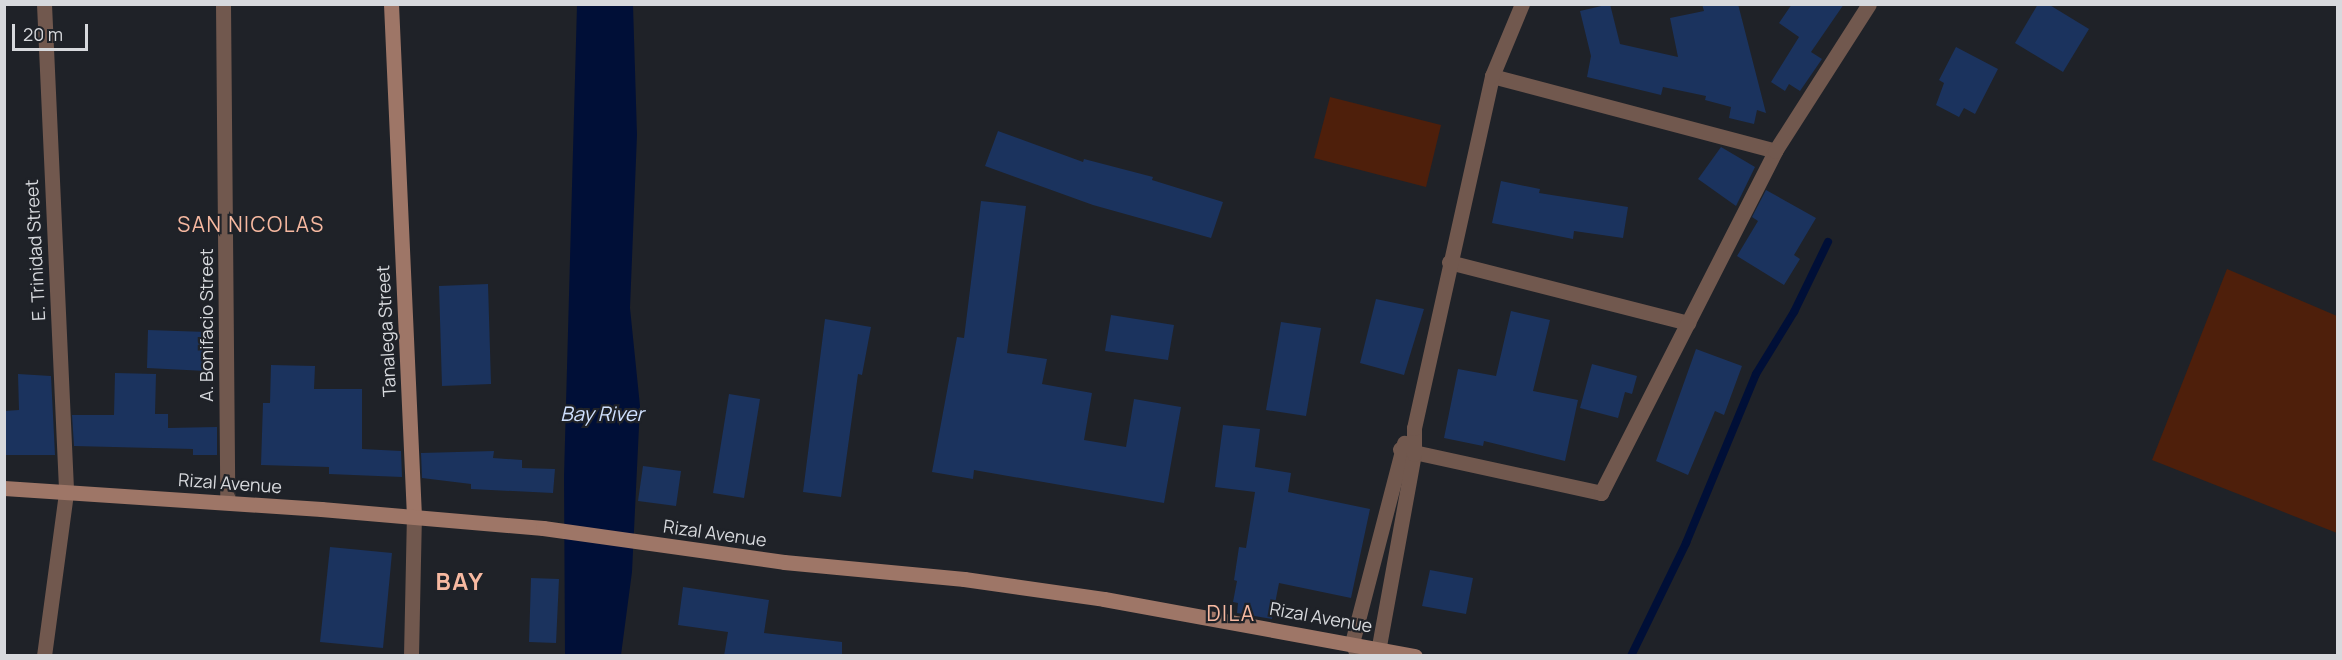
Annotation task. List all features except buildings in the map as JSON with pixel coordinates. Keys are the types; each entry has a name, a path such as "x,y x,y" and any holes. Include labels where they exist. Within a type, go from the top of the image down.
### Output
{"main road":[{"name":"Tanalega Street","path":"390,4 414,516"},
{"name":"Rizal Avenue","path":"4,488 226,502 543,528 784,562 964,579 1104,599 1355,649 1379,646 1415,656"}],"street":[{"name":"E. Trinidad Street","path":"44,4 66,493 44,656"},
{"name":"A. Bonifacio Street","path":"223,4 226,502"},
{"path":"1355,649 1414,428 1492,76 1522,4"},
{"path":"1407,452 1601,493 1775,151 1869,4"},
{"path":"1492,76 1775,151"},
{"path":"1449,262 1688,322"},
{"path":"1365,656 1379,646 1407,452"},
{"name":"Tanalega Street","path":"411,656 414,516"}],"shaded area":[{"path":"1330,97 1441,125 1426,187 1314,158"},
{"path":"2227,269 2337,316 2337,533 2152,460"}],"water":[{"name":"Bay River","path":"577,5 633,5 637,135 630,308 640,406 632,572 621,655 565,656 564,476"}],"waterway":[{"path":"1631,656 1686,543 1756,374 1794,312 1828,242"}],"district":[{"name":"SAN NICOLAS","path":"251,224"},
{"name":"BAY","path":"460,581"},
{"name":"DILA","path":"1231,613"}]}
